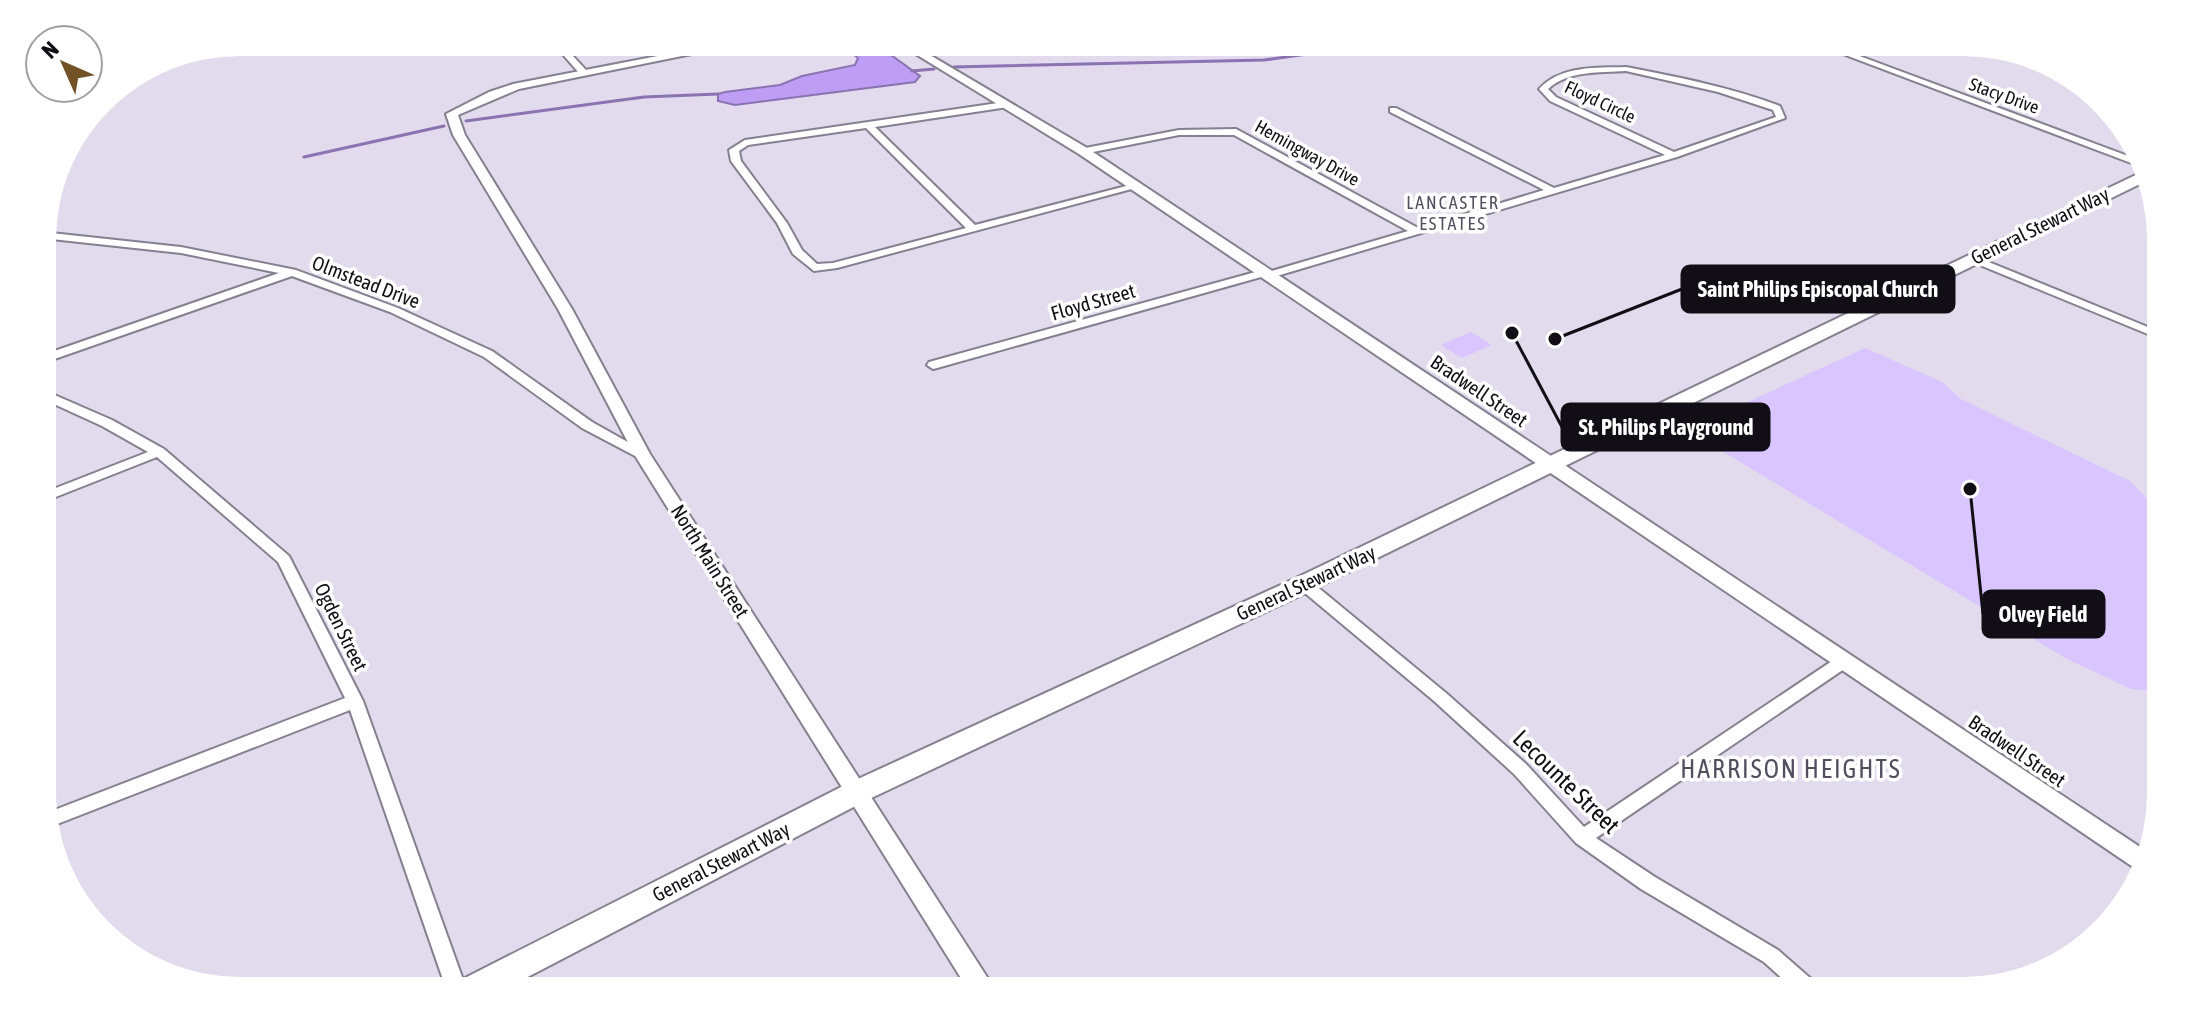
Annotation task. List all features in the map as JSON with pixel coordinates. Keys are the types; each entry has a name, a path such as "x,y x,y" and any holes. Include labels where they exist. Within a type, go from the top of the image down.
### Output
{"main road":[{"name":"General Stewart Way","path":"497,977 857,792 1304,584 2136,180"}],"street":[{"path":"569,56 583,72 657,56"},
{"name":"Bradwell Street","path":"924,56 1083,151 2135,856"},
{"name":"Stacy Drive","path":"1852,56 2128,159"},
{"name":"Floyd Circle","path":"1264,274 1674,155 1781,118 1777,108 1752,97 1692,81 1626,69 1573,73 1558,77 1543,89 1553,99 1674,155"},
{"name":"North Main Street","path":"583,72 493,94 452,114 454,121 565,309 642,454 974,977"},
{"path":"1005,105 745,143 734,150 736,161 814,268 1134,187"},
{"path":"1393,110 1551,190"},
{"path":"868,125 973,229"},
{"name":"Hemingway Drive","path":"1083,151 1189,133 1236,132 1415,230"},
{"name":"Olmstead Drive","path":"57,235 181,250 292,272 394,310 488,354 587,425 642,454"},
{"path":"1974,259 2147,331"},
{"path":"56,354 292,272"},
{"name":"Floyd Street","path":"933,365 1264,274"},
{"name":"Ogden Street","path":"56,400 107,423 159,452 284,559 355,701 452,977"},
{"path":"56,493 159,452"},
{"name":"Lecounte Street","path":"1304,584 1440,697 1520,769 1582,838 1648,883 1771,956 1795,977"},
{"path":"1582,838 1844,661"},
{"path":"58,816 355,701"}],"shaded area":[{"path":"855,56 892,56 920,76 915,82 735,105 718,101 718,94 780,85 802,76 855,65 858,58"},
{"path":"1471,332 1492,345 1462,358 1441,345"},
{"path":"1865,348 1942,382 1961,399 2130,481 2147,499 2147,690 2131,689 2067,659 1687,430"}],"waterway":[{"path":"954,67 1264,60 1293,56"},
{"path":"912,71 934,69"},
{"path":"466,121 644,97 718,94"},
{"path":"304,157 444,126"}],"place":[{"name":"St. Philips Playground","path":"1512,333"},
{"name":"Saint Philips Episcopal Church","path":"1555,339"},
{"name":"Olvey Field","path":"1970,489"}],"district":[{"name":"LANCASTER ESTATES","path":"1453,213"},
{"name":"HARRISON HEIGHTS","path":"1791,769"}]}
